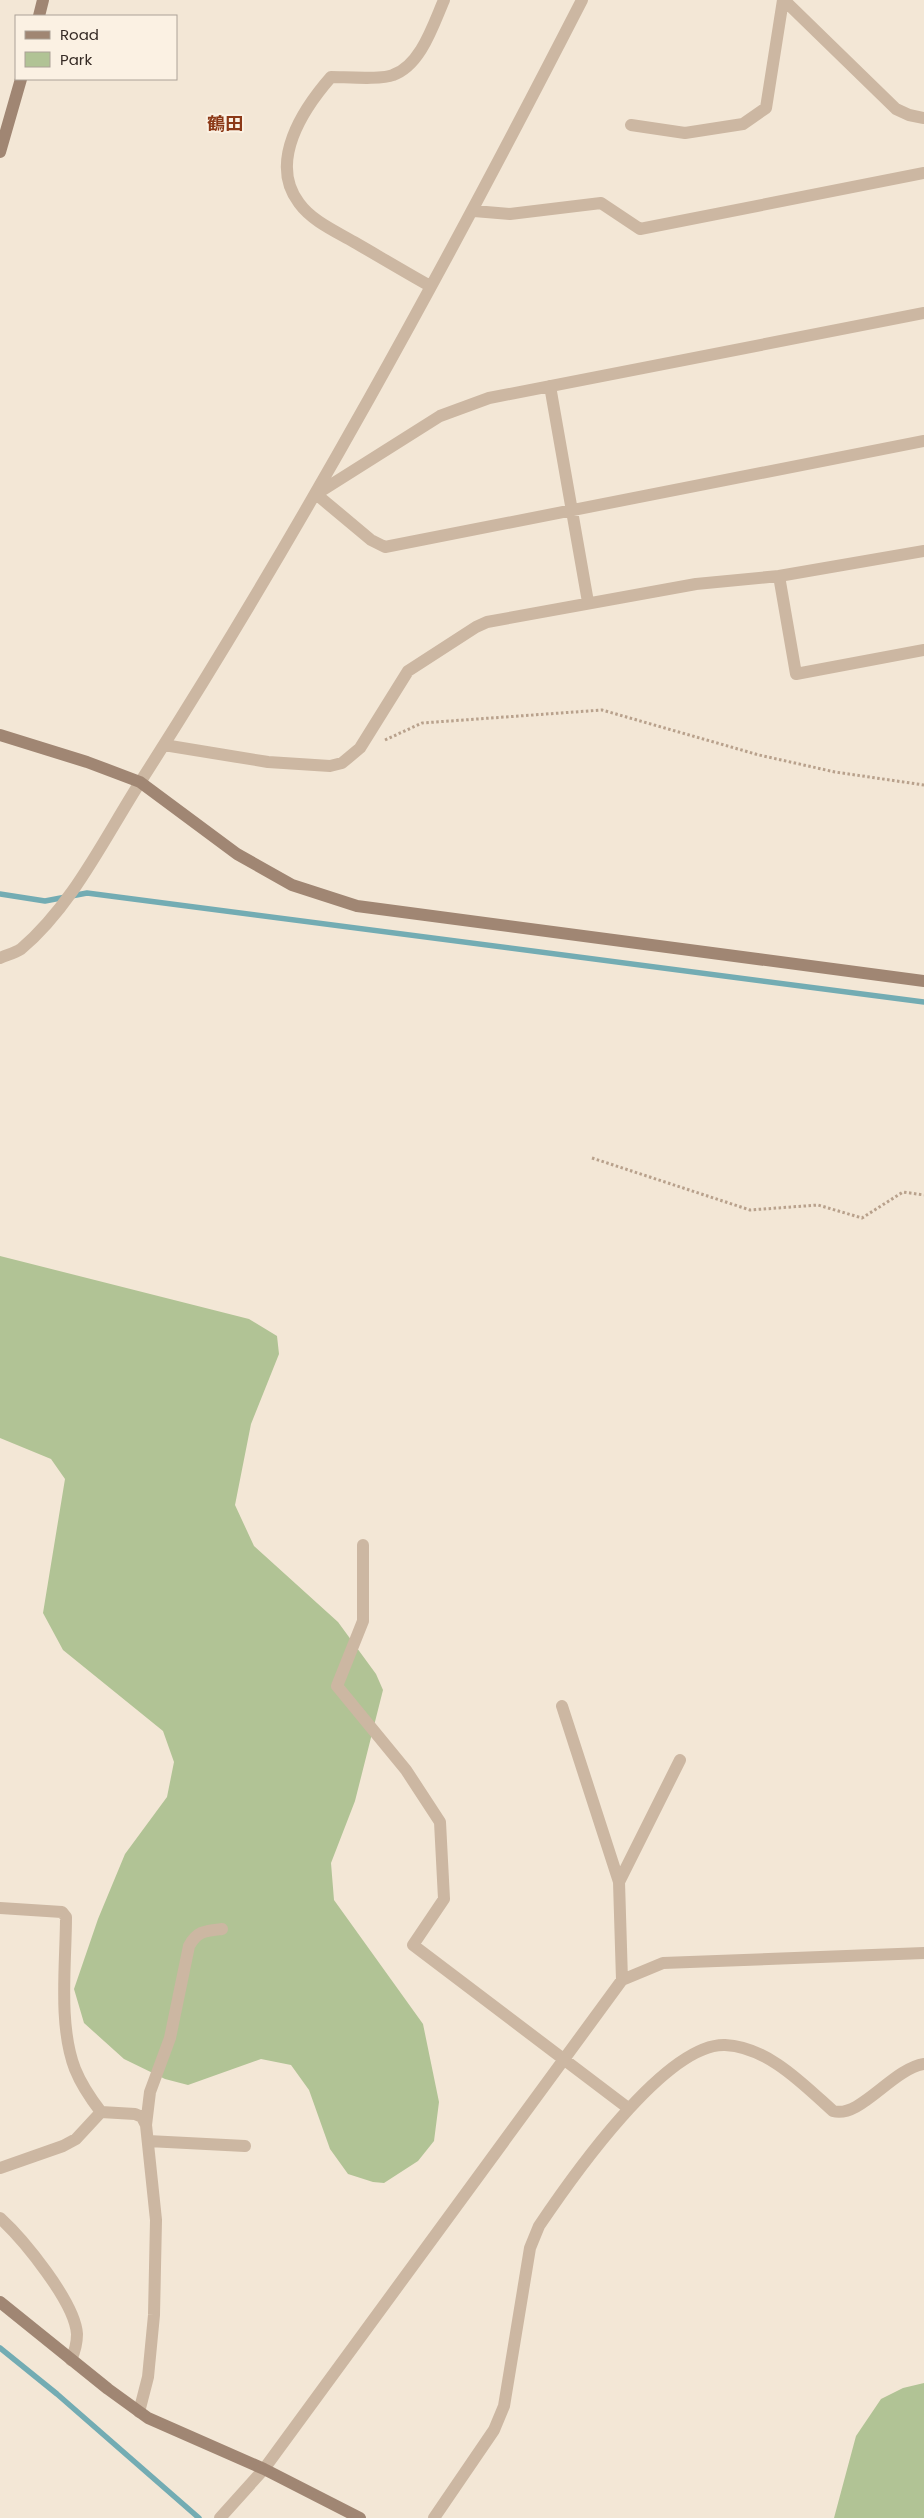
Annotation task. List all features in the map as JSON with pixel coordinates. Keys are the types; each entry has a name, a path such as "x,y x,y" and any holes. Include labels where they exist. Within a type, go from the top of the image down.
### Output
{"street":[{"path":"39,15 43,0"},
{"path":"430,286 318,221 299,203 288,180 290,140 310,102 331,77 392,76 409,66 426,41 444,0"},
{"path":"0,958 18,951 50,918 73,888 164,745 316,494 430,286 474,211 582,0"},
{"path":"784,0 896,109 909,116 924,118"},
{"path":"632,125 685,132 743,124 766,108 784,0"},
{"path":"0,152 21,80"},
{"path":"474,211 510,214 601,203 640,229 924,174"},
{"path":"316,494 440,416 490,398 924,313"},
{"path":"550,386 588,602"},
{"path":"316,494 371,540 385,547 924,441"},
{"path":"164,745 268,762 330,766 342,764 360,748 408,671 486,622 588,602 696,584 779,576 924,552"},
{"path":"779,576 796,674 924,650"},
{"path":"0,735 87,762 140,782 237,854 284,881 357,906 924,980"},
{"path":"363,1546 363,1621 337,1686 406,1770 440,1822 444,1899 413,1944 628,2108"},
{"path":"562,1706 619,1882 622,1980"},
{"path":"619,1882 680,1760"},
{"path":"0,1908 62,1912 66,1917 67,2033 75,2069 100,2112"},
{"path":"140,2412 148,2377 154,2315 156,2220 146,2125 150,2092 170,2038 189,1946 195,1935 202,1931 222,1929"},
{"path":"224,2513 264,2469 622,1980 663,1962 924,1953"},
{"path":"434,2518 494,2430 504,2406 530,2248 539,2226 628,2108 687,2058 710,2047 725,2045 768,2058 786,2069 833,2111 842,2114 856,2108 876,2091 913,2066 924,2064"},
{"path":"100,2112 136,2114 142,2116 146,2125"},
{"path":"0,2168 63,2146 76,2139 100,2112"},
{"path":"148,2141 245,2146"},
{"path":"0,2218 19,2236 52,2279 74,2322 77,2332 76,2346 71,2360"},
{"path":"0,2302 71,2360 140,2412 204,2444 264,2469 360,2518"}],"path":[{"path":"381,742 422,723 602,710 759,755 835,772 924,785"},
{"path":"592,1158 750,1210 818,1204 862,1218 903,1192 924,1195"}],"green space":[{"path":"0,1256 249,1319 277,1336 279,1354 251,1424 235,1505 254,1546 338,1622 376,1674 383,1690 355,1801 331,1863 334,1900 423,2024 439,2102 434,2141 418,2161 384,2183 373,2182 348,2174 330,2149 309,2090 291,2065 261,2059 188,2085 165,2079 124,2059 84,2023 74,1989 98,1919 125,1854 167,1797 174,1762 163,1731 63,1650 43,1613 65,1479 51,1459 0,1438"},
{"path":"924,2383 924,2518 834,2518 856,2436 881,2399 903,2388"}],"waterway":[{"path":"0,894 45,901 87,893 924,1002"},
{"path":"0,2348 57,2394 199,2518"}],"district":[{"name":"鶴田","path":"225,123"}]}
